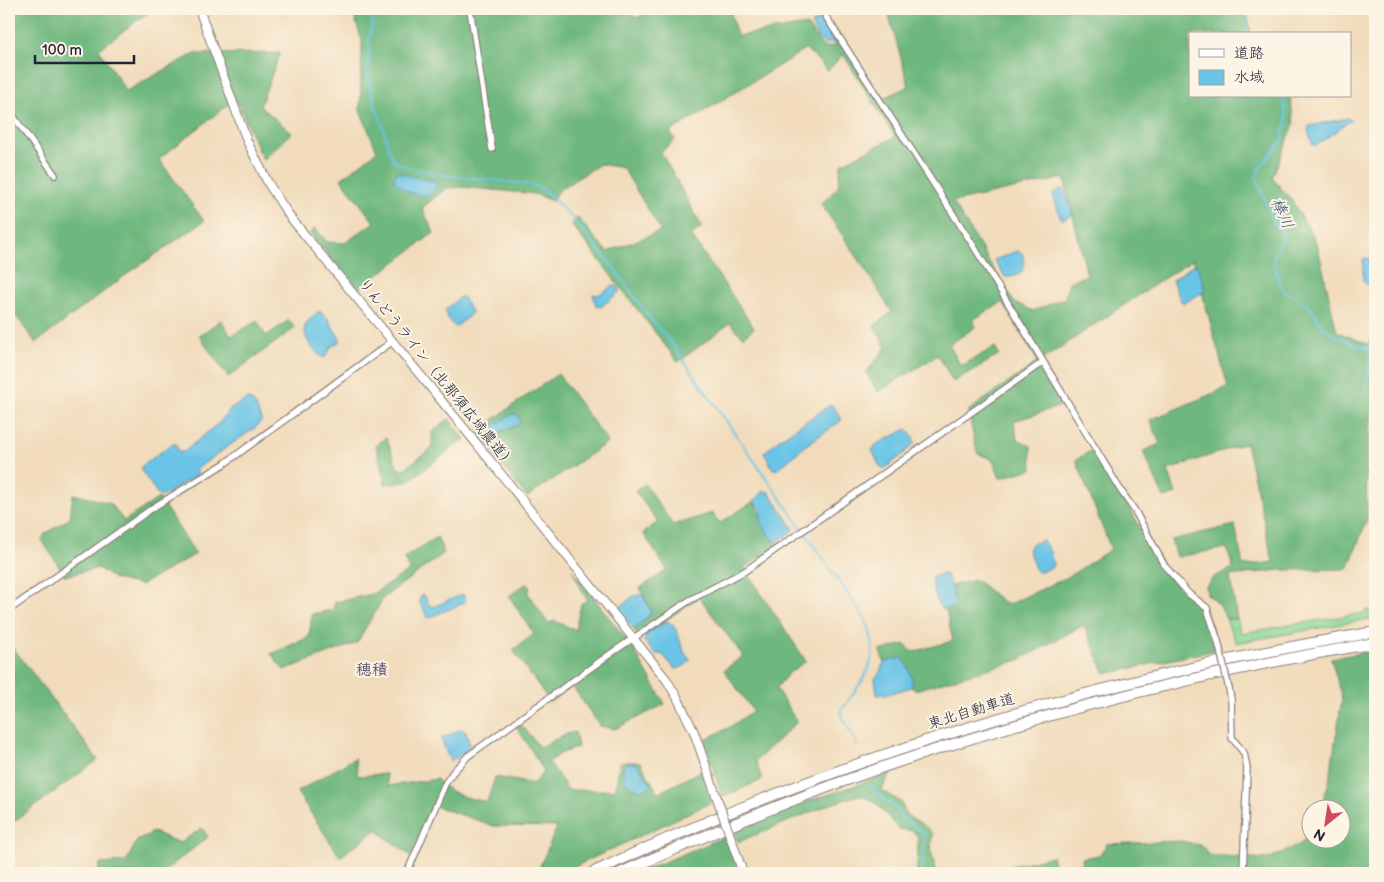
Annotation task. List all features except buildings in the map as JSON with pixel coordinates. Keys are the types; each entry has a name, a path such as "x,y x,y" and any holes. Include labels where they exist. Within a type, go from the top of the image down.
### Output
{"highway":[{"name":"東北自動車道","path":"592,873 730,813 807,783 890,752 975,725 1166,673 1277,649 1375,632"},
{"name":"東北自動車道","path":"620,873 809,794 919,755 987,734 1167,684 1312,654 1375,644"}],"street":[{"name":"りんどうライン（北那須広域農道）","path":"199,9 248,141 268,183 290,217 393,341 633,638 666,679 677,696 694,732 743,873"},
{"path":"470,9 492,150"},
{"path":"821,9 963,229 1135,510 1164,564 1189,594 1207,608 1218,641 1231,699 1232,738 1244,753 1247,768 1243,873"},
{"path":"9,110 56,175"},
{"path":"9,610 154,507 224,464 393,341"},
{"path":"407,873 439,796 453,772 468,756 633,638 690,600 745,571 1043,362"}],"green space":[{"path":"9,9 153,9 99,49 126,91 194,54 280,53 260,106 292,133 263,160 237,101 229,104 159,159 204,221 123,277 36,343 9,307"},
{"path":"352,9 632,9 634,18 656,12 656,9 730,9 737,36 807,25 824,48 846,43 882,99 909,86 887,9 1246,9 1251,32 1189,32 1189,98 1290,98 1294,124 1272,178 1291,199 1317,243 1337,332 1368,344 1375,331 1375,386 1366,461 1367,520 1348,569 1280,570 1230,576 1237,619 1226,619 1219,604 1207,594 1206,586 1214,577 1233,568 1227,548 1176,557 1171,540 1235,525 1243,566 1273,562 1246,443 1168,470 1176,494 1164,498 1143,451 1160,444 1150,420 1228,387 1193,259 1039,362 1064,405 1014,421 1017,439 1031,446 1032,469 1000,478 993,460 977,453 968,411 1038,362 1003,302 974,319 975,327 949,345 961,366 995,347 999,355 953,382 938,355 878,392 866,373 886,347 874,326 892,312 821,204 838,187 841,164 895,137 843,54 828,71 806,49 670,132 675,140 661,152 702,227 691,235 754,328 743,337 730,323 678,362 572,225 577,217 607,252 661,231 623,168 600,164 559,190 552,201 535,194 461,187 446,188 422,208 434,233 356,291 310,233 315,228 327,242 345,243 374,222 341,179 377,151 360,110 362,41","holes":["1064,178 1087,275 1069,282 1065,298 1033,311 1014,302 953,202"]},
{"path":"221,320 231,336 257,321 266,336 289,320 295,328 228,377 199,336"},
{"path":"558,374 608,442 527,497 475,432"},
{"path":"449,419 465,439 407,482 385,484 376,445 386,437 398,469 404,469 432,448 432,432"},
{"path":"1093,449 1166,572 1181,590 1203,608 1211,626 1215,650 1105,674 1084,625 1019,660 915,690 911,687 905,660 884,662 880,651 904,644 912,652 953,641 946,609 956,606 950,586 976,580 1007,605 1068,577 1111,549 1076,460"},
{"path":"645,484 673,525 712,513 720,523 754,501 776,546 744,568 806,661 789,673 776,688 797,722 756,761 762,780 722,797 704,740 730,727 753,711 724,670 743,656 699,597 640,638 633,628 636,628 650,615 651,611 640,588 667,570 643,533 658,522 635,491"},
{"path":"73,494 110,503 124,521 159,498 196,554 141,585 114,579 98,568 65,576 42,540 45,534 70,518"},
{"path":"437,537 444,553 383,598 357,643 284,670 271,654 309,637 312,614 333,610 335,602 372,594 409,571 404,558"},
{"path":"572,570 632,647 665,704 615,729 600,726 572,686 550,702 513,650 534,634 509,596 527,583 530,589 528,593 548,623 555,621 575,630 581,604 587,600"},
{"path":"1369,609 1370,619 1236,643 1226,619 1237,619 1241,633 1364,613"},
{"path":"9,642 98,760 9,825"},
{"path":"1375,651 1375,873 992,873 991,871 1052,856 1055,867 1083,864 1082,858 1099,855 1107,844 1183,841 1203,846 1208,855 1268,859 1302,843 1302,850 1352,850 1352,800 1323,800 1329,782 1342,698 1331,658"},
{"path":"520,723 540,748 563,735 575,732 578,747 559,754 549,762 568,790 615,790 620,762 640,762 658,793 701,771 712,802 561,873 537,873 557,827 494,826 432,805 411,856 376,830 340,857 297,792 355,758 358,776 386,774 388,786 437,779 453,792 487,802 495,777 534,784 544,771 516,726"},
{"path":"892,773 886,780 882,791 901,802 911,818 929,829 933,834 932,854 938,873 917,873 918,838 913,831 899,829 874,801 859,795 831,804 738,842 735,832 812,800"},
{"path":"202,828 208,837 162,873 98,873 100,864 126,862 137,841 153,832 180,843"},
{"path":"726,836 739,873 638,873"}],"water":[{"path":"822,19 837,42 836,45 831,42 825,44 818,38 811,24"},
{"path":"1348,118 1351,120 1317,145 1313,145 1308,131 1309,126"},
{"path":"398,172 435,181 437,186 431,194 420,195 411,193 395,182 394,178"},
{"path":"1060,189 1064,189 1072,212 1071,216 1061,220 1053,194"},
{"path":"1017,251 1022,253 1024,264 1022,271 1016,276 1005,277 994,260"},
{"path":"1364,258 1375,259 1375,284 1366,284 1363,281"},
{"path":"1193,265 1198,266 1205,291 1184,303 1181,301 1172,280"},
{"path":"613,286 619,288 619,292 601,307 596,306 593,294 598,295"},
{"path":"460,297 463,297 472,313 456,327 448,319 446,309"},
{"path":"319,311 327,317 341,341 331,347 324,358 309,344 305,334 305,324"},
{"path":"248,399 256,405 262,420 256,427 196,469 198,474 163,496 159,496 140,469 142,466 172,444 176,444 179,452 184,452 221,421 230,409"},
{"path":"830,405 833,406 841,421 806,445 778,469 773,469 764,453 778,440"},
{"path":"514,413 519,417 520,423 502,430 499,433 499,440 495,443 490,442 491,432 483,432"},
{"path":"907,429 912,434 915,443 884,469 879,465 872,450 877,444"},
{"path":"764,491 769,492 794,529 775,544 763,525 761,510 754,501"},
{"path":"1043,540 1051,554 1053,565 1040,572 1036,571 1028,549 1032,544"},
{"path":"943,574 947,575 956,606 943,610 938,604 931,580 932,577"},
{"path":"463,594 466,600 464,603 428,618 419,601 422,595 425,596 429,605 433,607"},
{"path":"643,595 651,613 636,628 633,628 618,609 632,597"},
{"path":"667,621 674,626 690,660 686,665 677,669 662,654 655,654 644,641 647,634"},
{"path":"902,658 908,666 913,685 892,693 877,695 875,678 879,674 884,662"},
{"path":"461,729 466,732 470,747 450,761 441,739"},
{"path":"627,763 636,763 650,782 651,785 648,788 637,789 624,779 623,767"}],"waterway":[{"path":"373,9 374,13 369,40 368,76 374,102 390,154 394,161 406,167 444,175 536,186 544,190 567,212 613,267 650,318 670,341 864,617 870,632 872,657 864,678 840,712 857,745"},
{"name":"棒川","path":"1244,9 1248,32"},
{"name":"棒川","path":"1283,98 1287,123 1283,131 1283,140 1259,168 1256,176 1273,221 1284,235 1273,260 1280,285 1284,291 1308,305 1322,326 1338,337 1344,338 1357,346 1369,348 1371,351 1367,388"},
{"path":"870,786 886,802 893,805 902,818 925,834 922,873"}],"district":[{"name":"穂積","path":"372,669"}]}
